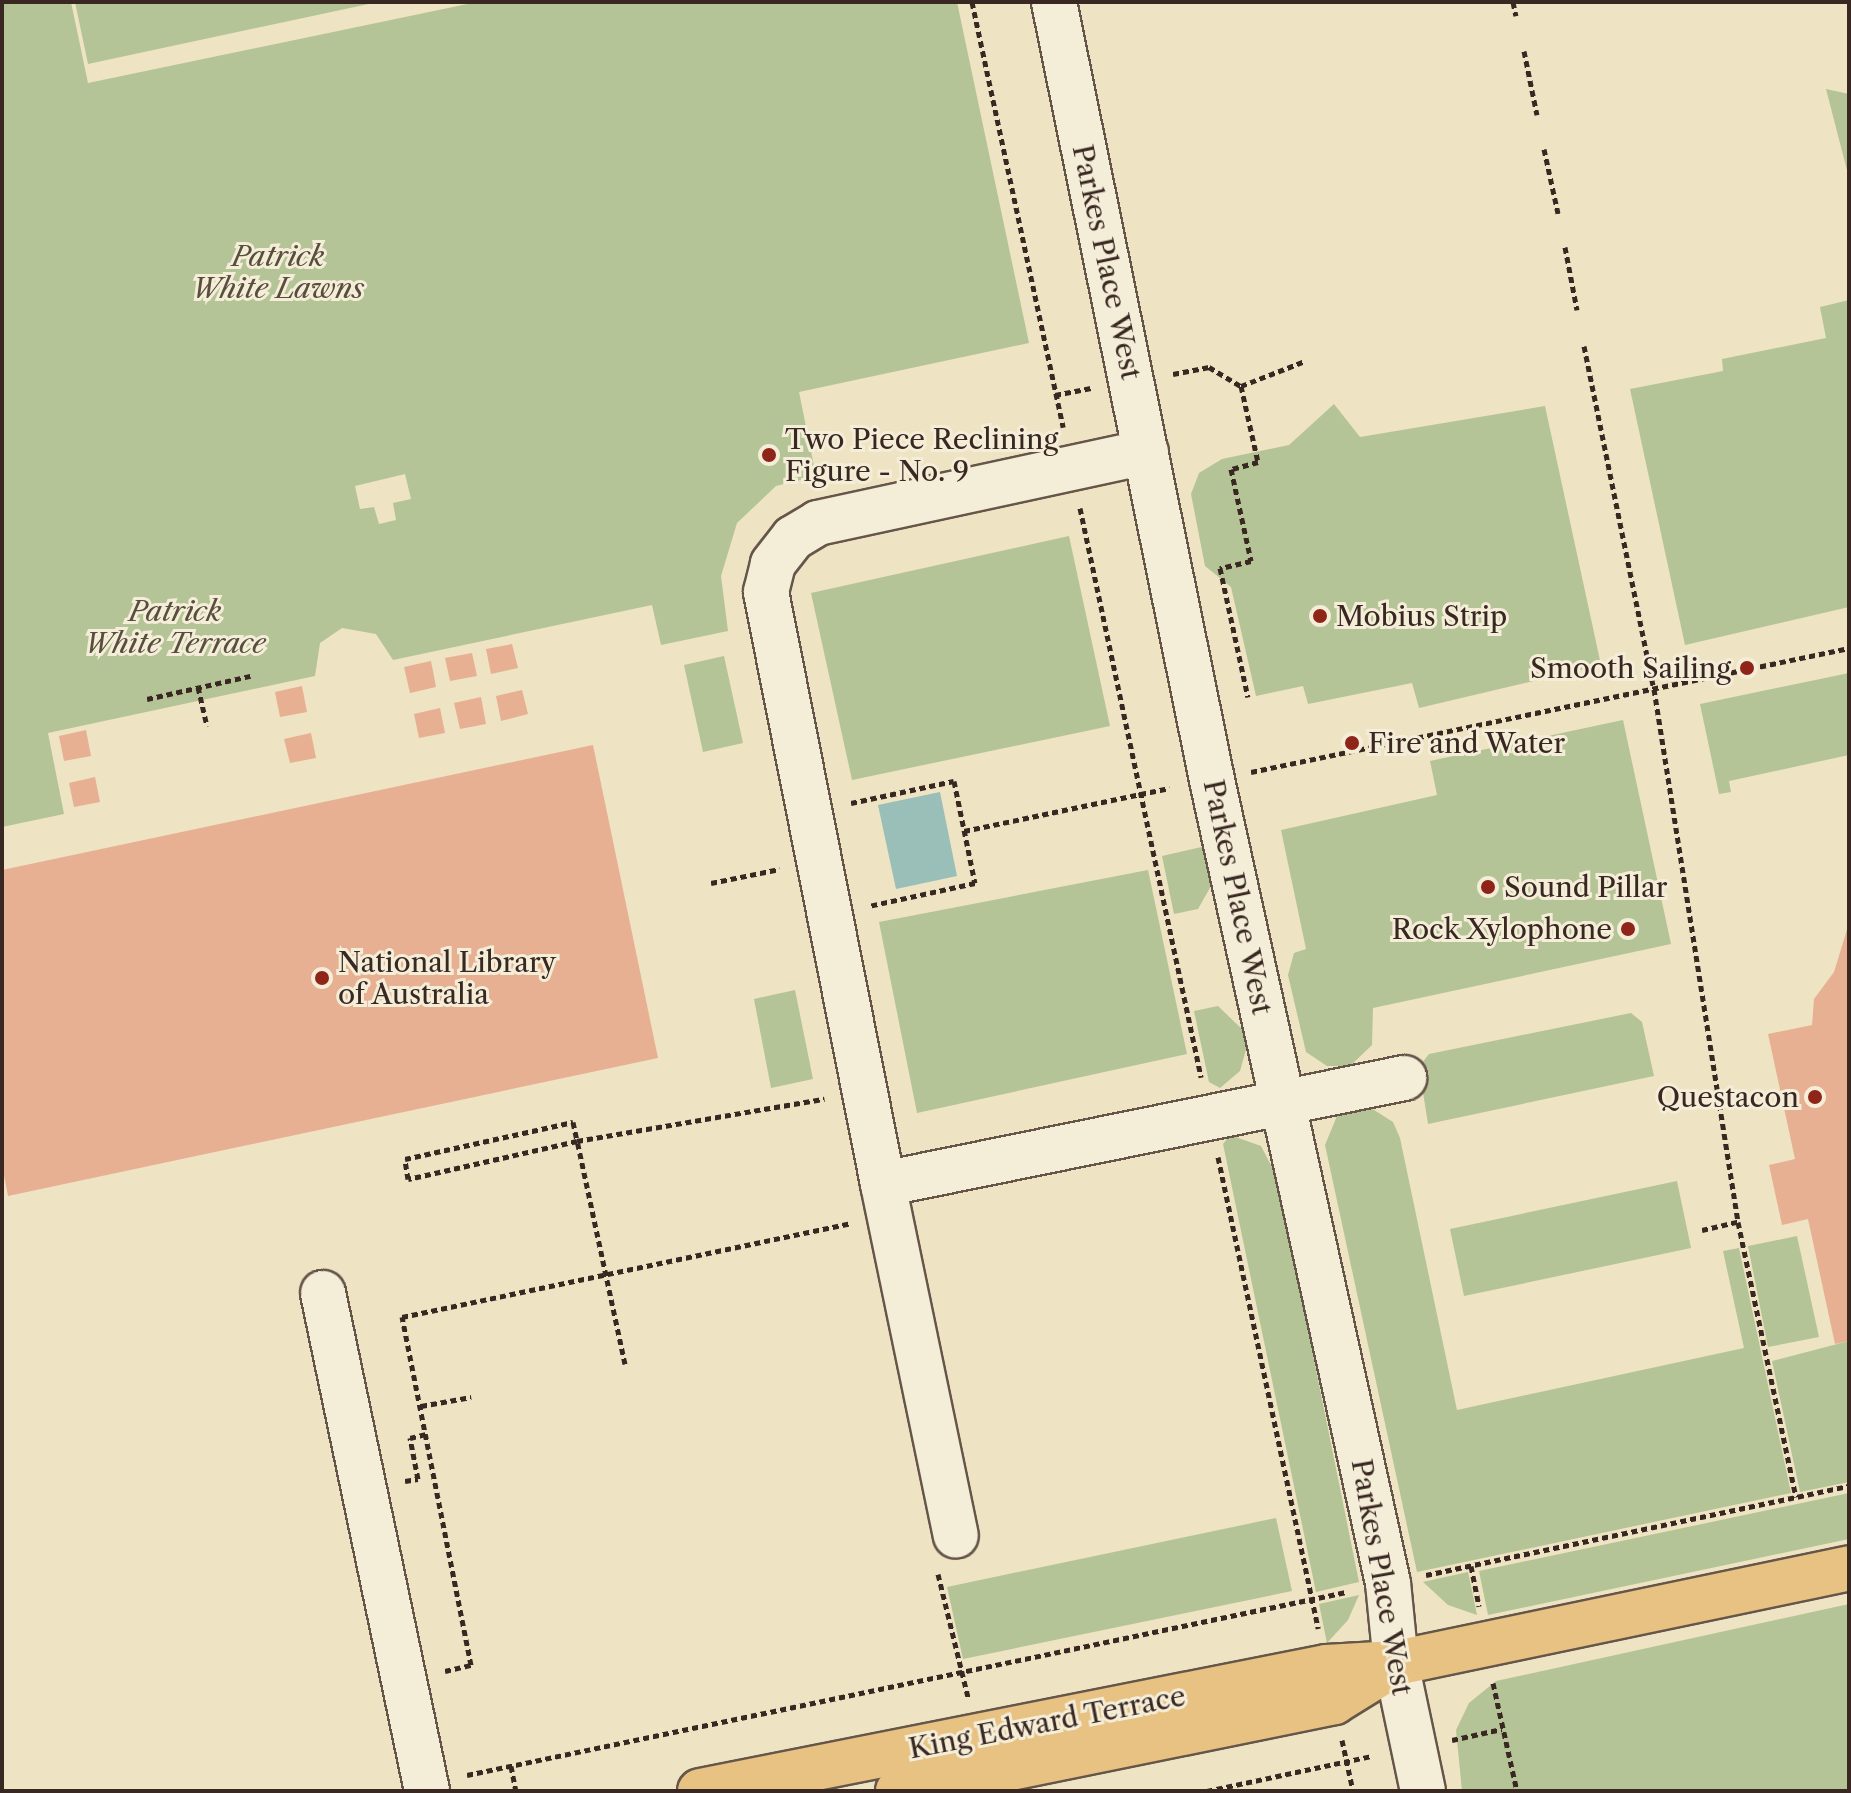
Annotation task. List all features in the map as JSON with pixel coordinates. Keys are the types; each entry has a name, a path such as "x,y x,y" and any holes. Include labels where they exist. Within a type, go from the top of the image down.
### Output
{"main road":[{"name":"King Edward Terrace","path":"700,1791 1326,1667 1396,1663 1849,1568"},
{"name":"King Edward Terrace","path":"898,1791 1334,1702 1396,1663"}],"street":[{"name":"Parkes Place West","path":"1054,2 1212,780 1388,1583 1396,1663 1423,1791"},
{"path":"946,1549 886,1200 766,592 773,564 793,538 818,523 1146,452"},
{"path":"886,1200 1209,1114 1283,1103 1404,1078"},
{"path":"323,1293 426,1787"}],"path":[{"path":"972,2 1326,1667"},
{"path":"1513,2 1516,16"},
{"path":"1524,51 1537,115"},
{"path":"1544,149 1558,213"},
{"path":"1565,247 1577,310"},
{"path":"1584,346 1654,689 1738,1222 1796,1497"},
{"path":"1241,386 1305,361"},
{"path":"1158,377 1209,367 1241,386 1258,462 1231,469 1251,561 1220,568 1248,697"},
{"path":"964,831 1849,648"},
{"path":"147,699 250,676"},
{"path":"198,687 207,726"},
{"path":"810,812 954,781 975,883 830,914"},
{"path":"711,883 790,867"},
{"path":"625,1364 607,1273 577,1141 573,1122 536,1126 405,1159 408,1179 577,1141 865,1092"},
{"path":"435,1673 471,1665 402,1317 607,1273 886,1200"},
{"path":"1702,1230 1738,1222"},
{"path":"421,1406 471,1397"},
{"path":"416,1468 410,1438 426,1434"},
{"path":"426,1787 511,1766 962,1676 1849,1486"},
{"path":"946,1549 962,1676 976,1736"},
{"path":"1502,1729 1517,1791"},
{"path":"1207,1791 1414,1748"},
{"path":"511,1766 516,1791"}],"green space":[{"name":"Patrick White Lawns","path":"2,2 71,2 88,83 477,2 957,2 1029,343 799,392 816,476 776,486 737,523 721,576 728,631 661,645 652,605 393,660 376,634 342,628 320,643 315,676 48,733 64,814 2,827","holes":["405,474 411,499 393,503 396,520 379,524 374,507 360,509 355,486"]},
{"path":"75,2 378,2 88,64"},
{"path":"1826,89 1849,94 1849,178"},
{"path":"1849,300 1849,607 1685,645 1630,389 1723,371 1722,359 1826,338 1820,307"},
{"path":"1334,404 1360,437 1545,406 1601,665 1419,708 1412,683 1308,704 1303,686 1256,696 1231,587 1205,566 1191,494 1199,473 1222,459 1289,445"},
{"path":"1069,536 1110,726 852,780 811,593"},
{"path":"724,656 743,743 703,752 684,665"},
{"path":"1849,673 1849,755 1729,781 1731,792 1719,794 1700,704"},
{"path":"1623,720 1671,944 1373,1008 1372,1045 1350,1066 1327,1066 1306,1052 1288,975 1294,953 1306,949 1281,830 1437,795 1430,761"},
{"path":"1206,846 1211,886 1198,909 1174,914 1162,856"},
{"path":"1148,870 1187,1054 917,1113 879,922"},
{"path":"795,990 813,1079 771,1088 754,999"},
{"path":"1218,1006 1245,1032 1247,1046 1240,1071 1220,1088 1209,1082 1194,1011"},
{"path":"1631,1013 1642,1022 1654,1076 1428,1124 1419,1067 1429,1054"},
{"path":"1371,1108 1393,1122 1400,1138 1457,1410 1744,1348 1723,1251 1739,1248 1791,1493 1417,1572 1325,1145 1337,1116"},
{"path":"1230,1135 1261,1146 1277,1177 1359,1582 1316,1592 1223,1144"},
{"path":"1677,1181 1691,1248 1464,1296 1450,1229"},
{"path":"1797,1236 1819,1337 1768,1347 1748,1246"},
{"path":"1849,1341 1849,1482 1800,1492 1772,1361"},
{"path":"1849,1493 1849,1539 1488,1615 1479,1571"},
{"path":"1276,1518 1292,1591 963,1659 947,1587"},
{"path":"1468,1572 1477,1615 1448,1605 1423,1582"},
{"path":"1359,1595 1348,1620 1327,1643 1319,1604"},
{"path":"1849,1604 1849,1791 1462,1791 1456,1730 1469,1703 1496,1681"}],"water":[{"path":"940,792 957,876 896,889 878,805"}],"building":[{"path":"512,644 518,668 491,674 486,649"},
{"path":"472,653 477,676 450,681 445,658"},
{"path":"431,661 436,687 410,693 404,667"},
{"path":"302,686 307,712 280,717 275,692"},
{"path":"522,690 528,714 501,721 496,696"},
{"path":"481,697 486,724 460,729 454,703"},
{"path":"440,708 445,733 419,738 414,714"},
{"path":"86,730 91,756 64,761 59,736"},
{"path":"311,733 316,758 290,763 284,739"},
{"name":"National Library of Australia","path":"593,745 658,1058 8,1196 2,1165 2,870"},
{"path":"95,777 100,802 74,807 69,783"},
{"name":"Questacon","path":"1849,923 1849,1341 1835,1344 1808,1219 1782,1225 1769,1165 1795,1159 1768,1034 1812,1025 1814,999 1834,972"}],"place":[{"name":"Two Piece Reclining Figure - No. 9","path":"769,455"},
{"name":"Mobius Strip","path":"1320,616"},
{"name":"Smooth Sailing","path":"1747,668"},
{"name":"Fire and Water","path":"1352,743"},
{"name":"Sound Pillar","path":"1488,887"},
{"name":"Rock Xylophone","path":"1628,929"},
{"name":"National Library of Australia","path":"322,978"},
{"name":"Questacon","path":"1815,1097"}],"park label":[{"name":"Patrick White Terrace","path":"175,627"}]}
